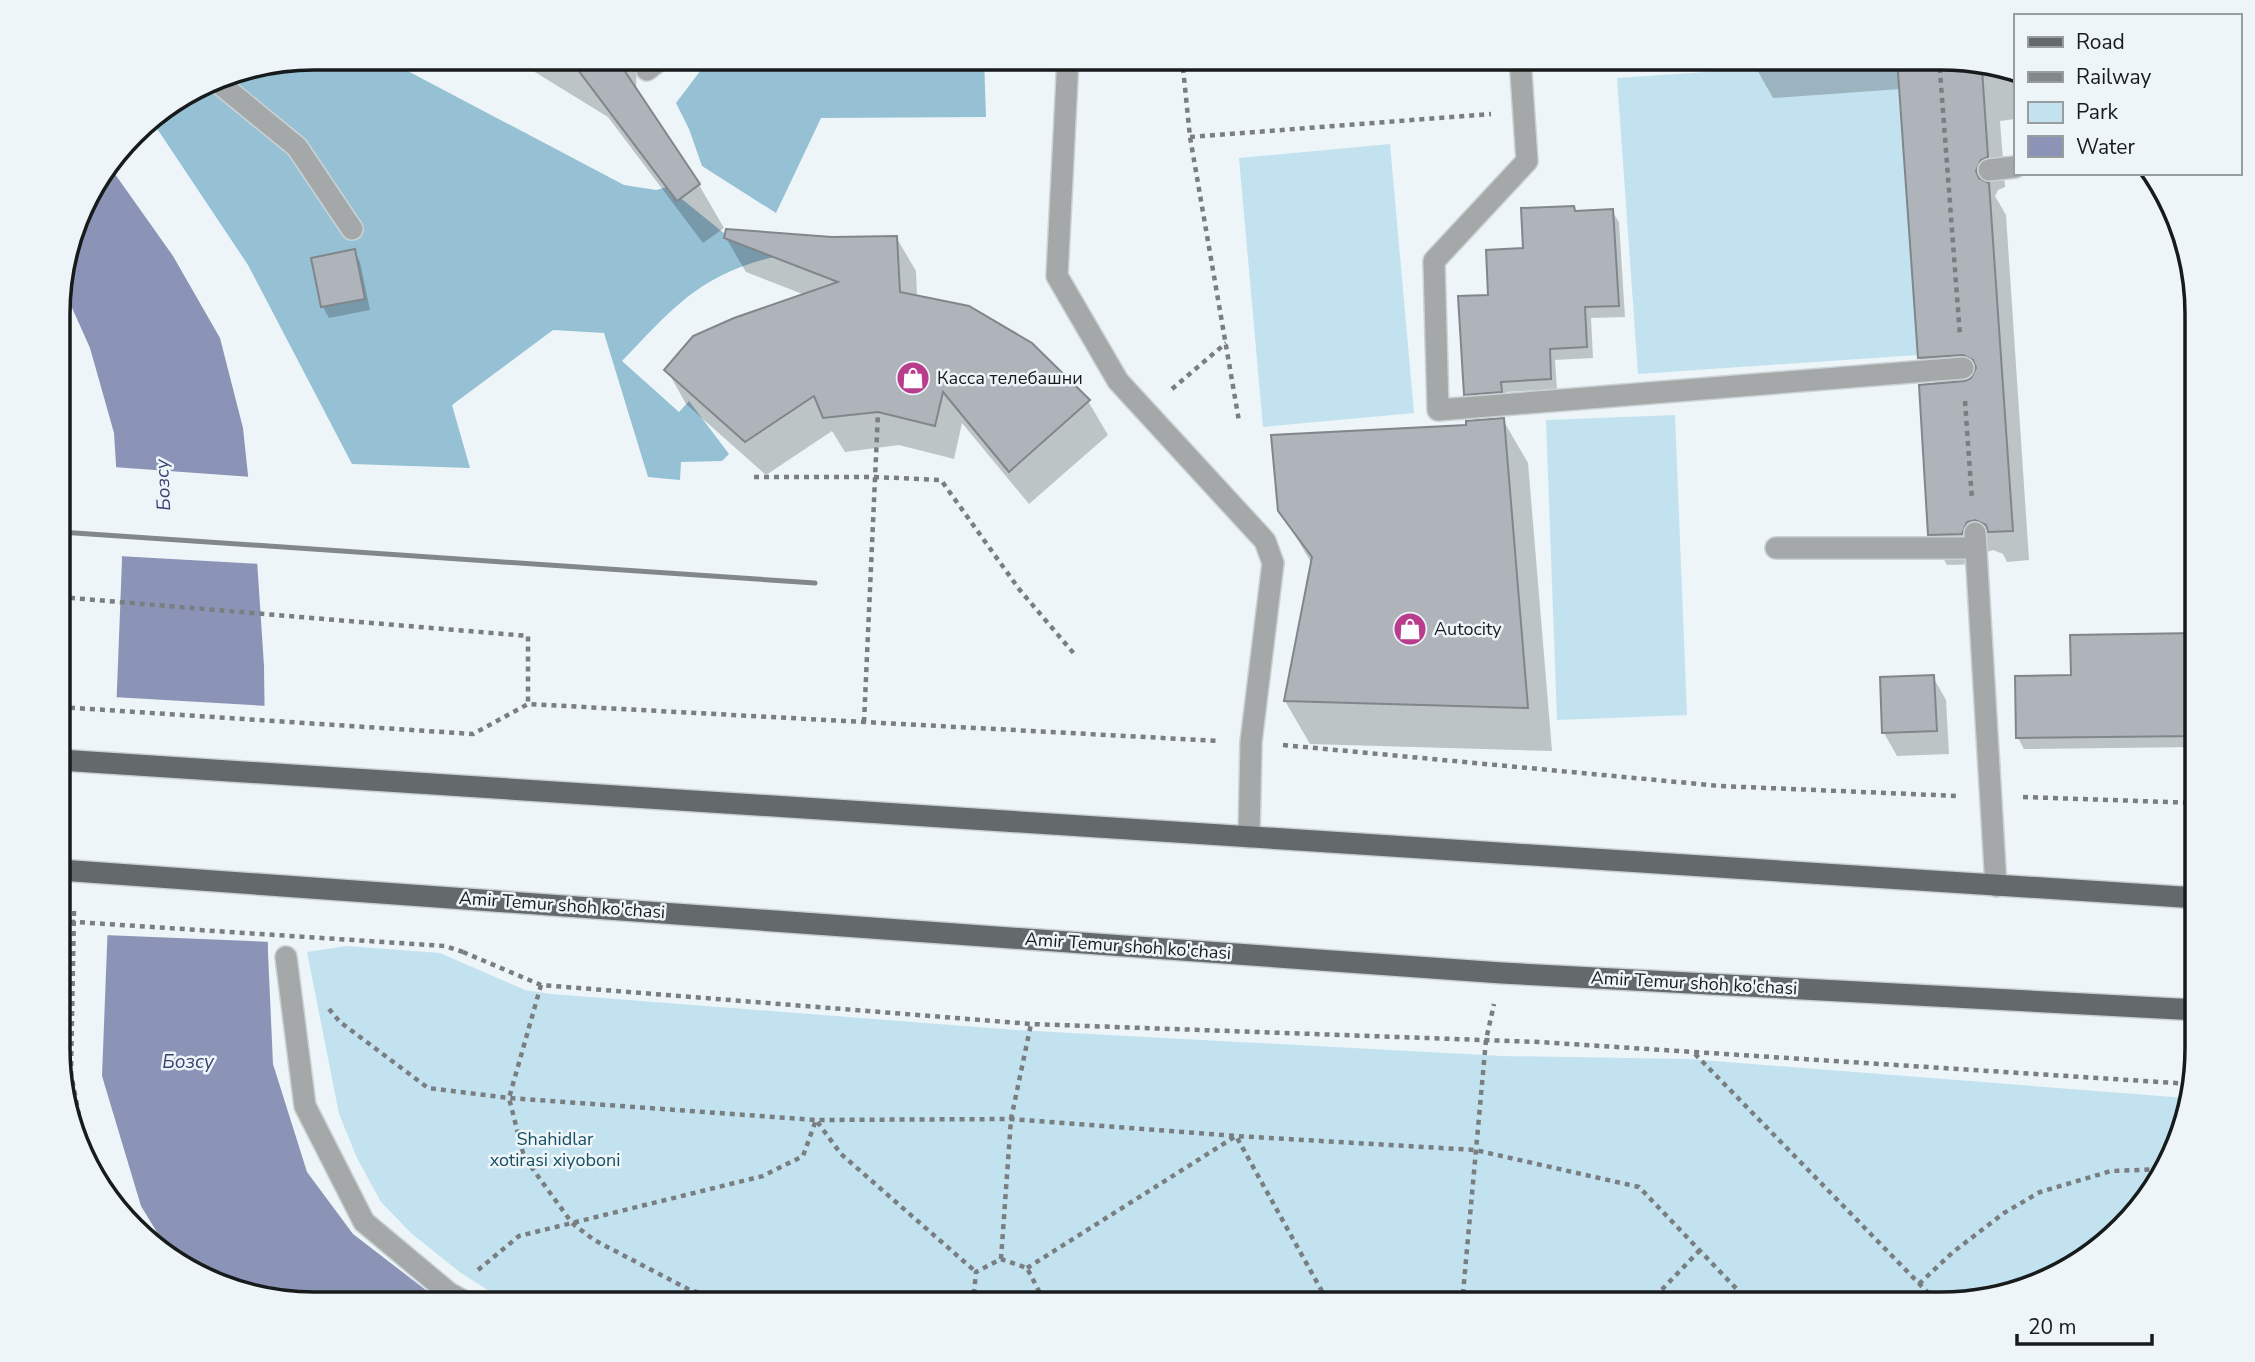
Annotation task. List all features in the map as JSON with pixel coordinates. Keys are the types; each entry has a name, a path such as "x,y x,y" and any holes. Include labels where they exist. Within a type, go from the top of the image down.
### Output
{"main road":[{"path":"70,761 2184,897"},
{"name":"Amir Temur shoh ko'chasi","path":"70,871 1488,972 2184,1009"}],"street":[{"path":"1521,70 1527,160 1434,261 1437,410 1963,368"},
{"path":"1067,71 1056,276 1118,381 1265,541 1273,563 1251,742 1249,837"},
{"path":"224,88 297,147 352,229"},
{"path":"1989,170 2014,167"},
{"path":"1776,548 1975,541 1996,886"},
{"path":"286,957 305,1106 364,1222 448,1292"}],"path":[{"path":"1183,70 1190,137 1239,421"},
{"path":"1940,70 1975,541"},
{"path":"1190,137 1524,111"},
{"path":"1144,412 1226,343"},
{"path":"864,722 878,412"},
{"path":"754,477 941,480 1019,589 1076,656"},
{"path":"70,598 528,636 528,704"},
{"path":"70,707 473,734 528,704 1251,742 1720,786 1934,796 2184,803"},
{"path":"71,1066 74,911"},
{"path":"70,922 444,946 541,985 1031,1024 1486,1040 2182,1082"},
{"path":"541,985 509,1098 524,1157 572,1223 594,1240 700,1292"},
{"path":"324,1004 340,1022 428,1088 509,1098 816,1120 1011,1119 1475,1150 1639,1187 1739,1291"},
{"path":"1001,1259 1011,1119 1031,1024"},
{"path":"1463,1291 1486,1040"},
{"path":"1694,1053 1926,1291"},
{"path":"72,1077 76,1098"},
{"path":"450,1292 519,1236 763,1176 803,1156 816,1120"},
{"path":"816,1120 841,1154 976,1272"},
{"path":"1027,1268 1236,1136"},
{"path":"1236,1136 1322,1291"},
{"path":"1919,1284 1952,1252 2004,1213 2040,1192 2111,1171 2152,1169"},
{"path":"1660,1291 1700,1250"},
{"path":"976,1272 1001,1259 1027,1268 1039,1292"},
{"path":"974,1292 976,1272"}],"green space":[{"path":"1733,70 1899,70 1918,355 1638,374 1617,78"},
{"path":"1390,144 1414,413 1263,427 1239,158"},
{"path":"1675,415 1687,715 1557,720 1546,420"},
{"name":"Shahidlar xotirasi xiyoboni","path":"347,946 440,953 525,990 551,994 1016,1030 1502,1056 1689,1059 2179,1097 2172,1126 2152,1170 2124,1209 2102,1231 2049,1267 2019,1279 1957,1291 491,1292 461,1273 412,1234 381,1202 357,1158 339,1114 307,952"}],"shaded area":[{"path":"298,71 408,71 624,185 656,190 667,187 725,234 774,257 726,273 689,296 656,325 622,361 679,412 689,401 729,454 722,461 681,462 680,480 648,477 604,333 553,330 452,405 470,468 352,464 248,265 157,128 206,95 236,83"},
{"path":"700,71 984,71 986,117 821,118 776,213 702,166 676,103"}],"water":[{"name":"Бозсу","path":"115,174 173,256 220,338 243,428 257,560 264,666 268,953 273,1064 307,1172 353,1234 428,1292 314,1292 251,1284 192,1259 166,1241 158,1234 141,1206 102,1076 122,560 114,433 90,348 71,305 72,282 83,236 103,192"}],"pier":[{"path":"113,467 252,477 261,564 118,556"},
{"path":"113,697 268,706 271,942 104,935"}],"building":[{"path":"1898,70 1982,74 1988,157 1981,160 1976,171 1979,178 1989,183 2013,531 1988,532 1986,525 1975,520 1967,522 1962,534 1928,535 1919,385 1965,381 1971,378 1976,368 1973,360 1963,355 1918,358"},
{"path":"579,71 625,71 700,184 677,201"},
{"path":"1574,206 1575,211 1613,209 1619,306 1585,307 1587,347 1550,349 1551,379 1501,382 1502,392 1464,395 1458,296 1488,295 1486,250 1523,248 1521,208"},
{"path":"726,229 832,237 897,236 900,292 969,306 1032,343 1090,400 1009,472 943,392 935,426 878,412 823,418 814,396 745,442 664,370 693,336 734,318 838,282 724,238"},
{"path":"355,249 365,299 321,307 311,258"},
{"name":"Autocity","path":"1504,418 1528,708 1284,701 1312,557 1278,511 1271,435 1466,425 1466,421"},
{"path":"2184,633 2184,736 2016,738 2015,676 2071,675 2070,635"},
{"path":"1934,675 1937,731 1882,733 1880,677"}],"railway":[{"path":"70,533 815,583"}],"place":[{"name":"Касса телебашни","path":"913,378"},
{"name":"Autocity","path":"1410,629"}]}
